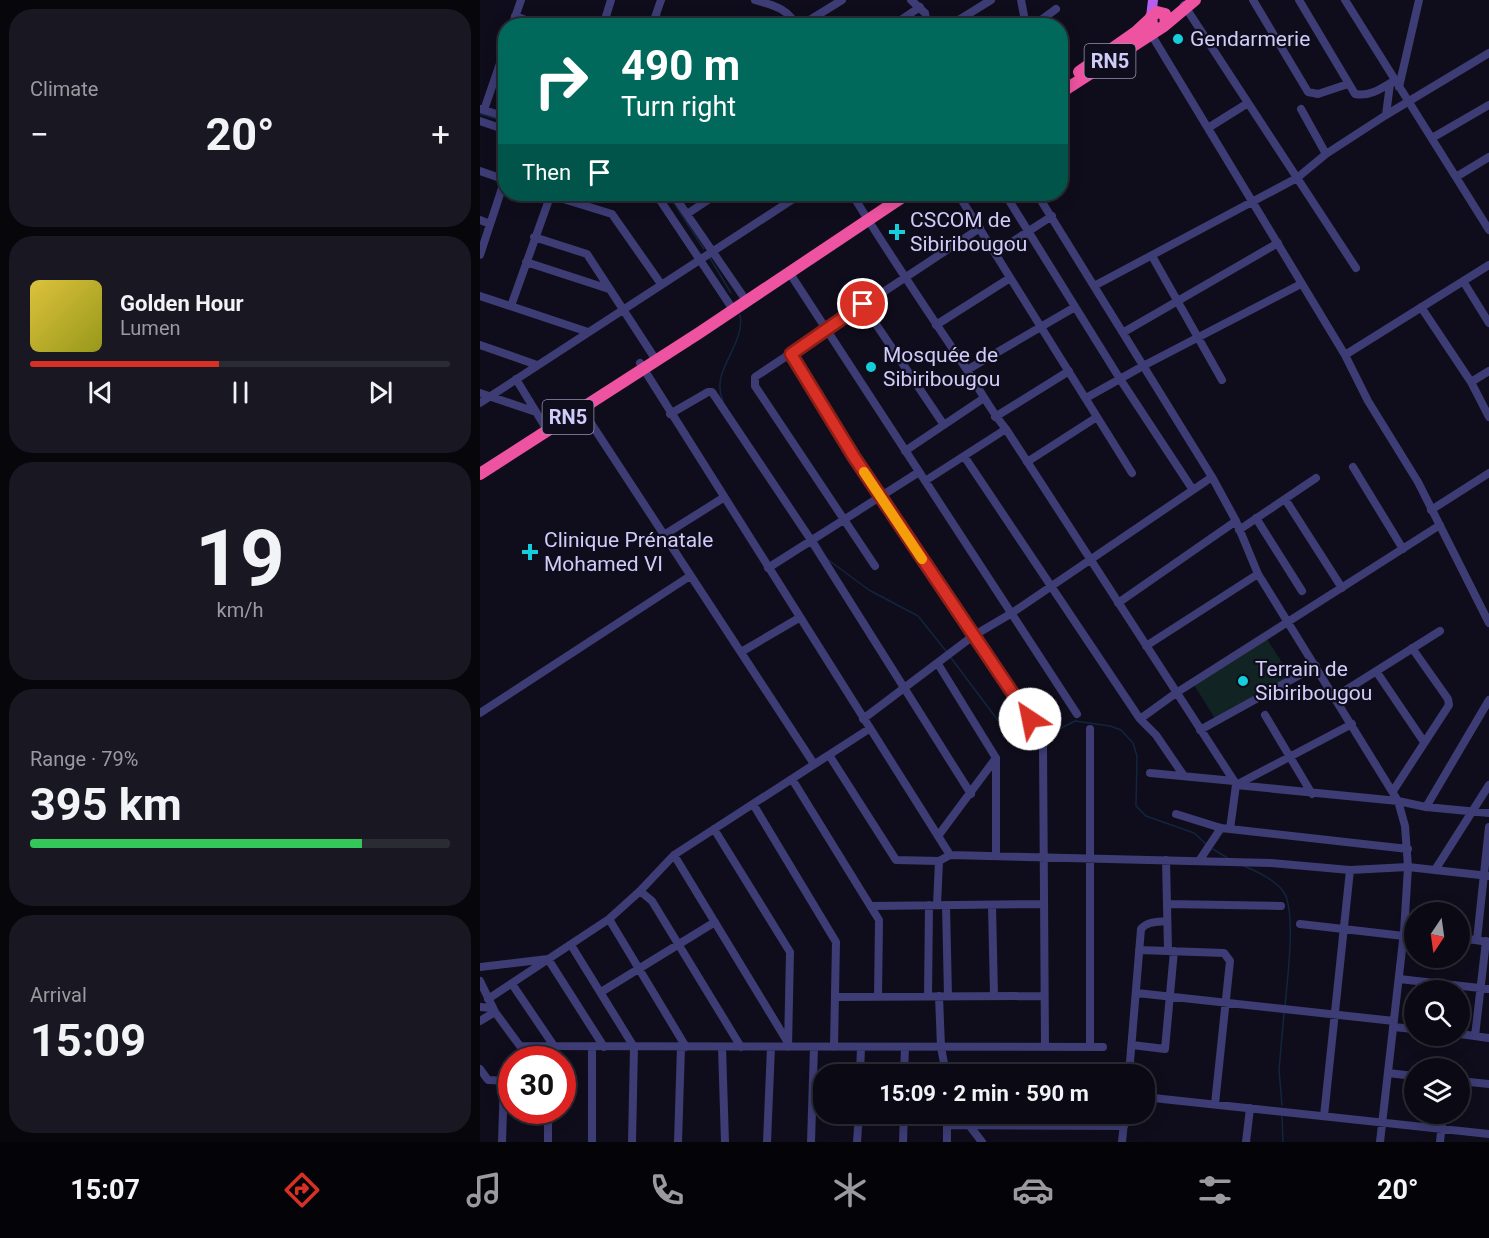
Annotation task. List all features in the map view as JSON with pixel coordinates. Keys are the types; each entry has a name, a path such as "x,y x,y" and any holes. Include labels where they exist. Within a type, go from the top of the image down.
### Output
{"highway":[{"name":"RN5","path":"1068,79 1136,32 1189,3"},
{"name":"RN5","path":"1068,87 1158,19"},
{"name":"RN5","path":"480,467 789,272 887,201"},
{"name":"RN5","path":"654,358 730,304 895,201"},
{"name":"RN5","path":"480,474 641,366"}],"main road":[{"path":"1153,0 1158,19"}],"street":[{"path":"520,0 515,16 520,18"},
{"path":"605,18 610,0"},
{"path":"655,18 661,0"},
{"path":"758,0 786,11 793,18"},
{"path":"812,18 842,0"},
{"path":"911,0 925,13 926,18"},
{"path":"963,18 991,0"},
{"path":"1021,0 1024,18"},
{"path":"1253,0 1308,92 1318,94 1348,84"},
{"path":"1299,0 1354,94 1376,92 1395,84"},
{"path":"1345,0 1395,84 1409,101 1489,230"},
{"path":"1386,115 1419,0"},
{"path":"1189,3 1248,103 1356,268"},
{"path":"904,18 920,7"},
{"path":"1044,18 1056,9"},
{"path":"1158,19 1208,128 1346,355 1368,401 1418,482 1489,623"},
{"path":"1094,286 1297,178 1326,154 1489,53"},
{"path":"498,75 482,109 498,114"},
{"path":"1208,128 1248,103"},
{"path":"1432,138 1489,105"},
{"path":"1301,109 1326,154"},
{"path":"480,122 498,128"},
{"path":"1456,177 1489,158"},
{"path":"480,171 498,177"},
{"path":"480,255 498,200"},
{"path":"511,306 547,201"},
{"path":"571,201 612,214 661,284"},
{"path":"661,201 730,304"},
{"path":"678,201 743,296"},
{"path":"687,214 706,201"},
{"path":"480,403 790,201"},
{"path":"856,201 1235,783 1230,829"},
{"path":"963,201 1132,473"},
{"path":"1009,201 1120,380 1193,490"},
{"path":"1042,201 1212,477 1236,521 1258,574 1393,791 1405,826 1408,849 1406,902"},
{"path":"995,253 1052,216"},
{"path":"480,220 490,224"},
{"path":"875,566 755,386 755,377 980,228"},
{"path":"534,237 586,254 654,358"},
{"path":"1124,332 1278,243"},
{"path":"1152,256 1222,380"},
{"path":"526,262 609,289"},
{"path":"1346,355 1489,265"},
{"path":"789,272 1077,714"},
{"path":"936,325 1010,278"},
{"path":"1463,280 1489,323"},
{"path":"1086,398 1301,284"},
{"path":"480,296 588,332"},
{"path":"863,304 944,426"},
{"path":"967,370 1075,307"},
{"path":"1421,307 1471,382 1489,417"},
{"path":"480,345 537,365"},
{"path":"791,354 880,496 1042,740 1045,1047"},
{"path":"641,366 950,855"},
{"path":"995,417 1069,371"},
{"path":"1471,382 1489,371"},
{"path":"516,379 544,425"},
{"path":"670,414 708,392 712,392 811,540 971,794"},
{"path":"480,393 536,412"},
{"path":"905,451 984,398"},
{"path":"581,408 814,764"},
{"path":"1027,462 1097,417"},
{"path":"925,481 1006,429"},
{"path":"964,456 1140,719 1166,748 1184,776"},
{"path":"1353,467 1403,549"},
{"path":"768,568 919,472"},
{"path":"1431,510 1489,473"},
{"path":"863,719 973,636 1012,613 1212,477"},
{"path":"1239,530 1316,478"},
{"path":"664,535 723,498"},
{"path":"1285,499 1342,588"},
{"path":"1256,519 1302,591"},
{"path":"1118,603 1236,521"},
{"path":"1140,719 1176,693 1440,525"},
{"path":"1146,646 1258,574"},
{"path":"480,713 690,576"},
{"path":"741,652 799,618"},
{"path":"1335,697 1440,630"},
{"path":"1393,791 1449,705 1412,648"},
{"path":"938,664 996,758 996,856"},
{"path":"1200,730 1316,666"},
{"path":"1376,671 1424,742"},
{"path":"1426,807 1489,700"},
{"path":"1265,715 1312,794"},
{"path":"1235,783 1352,724"},
{"path":"480,1021 512,984 609,919 674,855 869,729"},
{"path":"1090,729 1090,1047"},
{"path":"830,755 896,860 939,861 950,855 1271,862 1350,870 1408,867 1487,876"},
{"path":"938,836 996,758"},
{"path":"1150,773 1312,794 1398,801 1426,807 1489,813"},
{"path":"792,779 879,920 878,997"},
{"path":"1435,870 1489,785"},
{"path":"753,804 836,942 834,1047"},
{"path":"1176,814 1221,828 1408,849"},
{"path":"1475,1036 1485,989 1484,941 1489,827"},
{"path":"1199,861 1221,828"},
{"path":"714,829 790,952 788,1045"},
{"path":"674,855 788,1045"},
{"path":"1132,1045 1166,1049 1171,996 1171,950 1167,921 1166,860"},
{"path":"928,996 933,905 939,861"},
{"path":"1324,1116 1350,870"},
{"path":"640,891 652,901 741,1047"},
{"path":"872,906 1044,904"},
{"path":"1167,904 1281,906"},
{"path":"946,905 948,996"},
{"path":"993,905 994,996"},
{"path":"609,919 640,969 683,1047 678,1142"},
{"path":"1130,1064 1140,933 1144,925 1167,921"},
{"path":"601,992 715,922"},
{"path":"1300,924 1404,934 1380,1142"},
{"path":"571,945 634,1047 632,1142"},
{"path":"1139,950 1224,952 1230,961 1215,1104"},
{"path":"480,967 548,959"},
{"path":"548,959 604,1047"},
{"path":"1399,979 1485,989"},
{"path":"480,981 492,1006 520,1046"},
{"path":"512,984 551,1046"},
{"path":"1137,993 1335,1014 1404,1026"},
{"path":"939,996 941,1047 944,1064"},
{"path":"835,997 1044,996"},
{"path":"480,1007 492,1006"},
{"path":"1470,1035 1489,1038"},
{"path":"576,1047 1104,1047"},
{"path":"592,1047 592,1142"},
{"path":"722,1047 724,1142"},
{"path":"767,1142 771,1047"},
{"path":"811,1142 814,1047"},
{"path":"860,1064 861,1047"},
{"path":"904,1064 905,1047"},
{"path":"480,1069 488,1080 498,1080"},
{"path":"1388,1073 1404,1075"},
{"path":"1470,1082 1489,1084"},
{"path":"1155,1097 1489,1134"},
{"path":"1246,1142 1250,1108"},
{"path":"502,1142 504,1124"},
{"path":"548,1124 548,1142"},
{"path":"857,1142 858,1124"},
{"path":"903,1142 904,1124"},
{"path":"1440,1142 1442,1124"},
{"path":"947,1142 947,1125 1124,1126 1122,1142"},
{"path":"969,1125 982,1142"}],"green space":[{"name":"Terrain de Sibiribougou","path":"1267,639 1291,677 1218,723 1194,685"}],"waterway":[{"path":"480,114 498,120"},
{"path":"673,201 704,249"},
{"path":"710,258 731,293"},
{"path":"723,401 720,390 721,379 738,337 740,315"},
{"path":"817,542 827,559 869,590 918,616 946,651"},
{"path":"951,658 1015,743 1022,745 1040,739"},
{"path":"1044,737 1075,721 1110,726 1121,730 1133,743 1137,756 1136,806 1146,816 1194,833 1206,844"},
{"path":"1213,849 1229,859"},
{"path":"1244,866 1275,883 1283,891 1287,900 1290,913 1290,946 1285,1006"},
{"path":"1282,1105 1279,1070 1284,1013"},
{"path":"1282,1116 1283,1142"}],"slow traffic":[{"path":"864,472 922,559"}],"place":[{"name":"Gendarmerie","path":"1178,39"},
{"name":"CSCOM de Sibiribougou","path":"897,232"},
{"name":"Mosquée de Sibiribougou","path":"871,367"},
{"name":"Clinique Prénatale Mohamed VI","path":"530,552"},
{"name":"Terrain de Sibiribougou","path":"1243,681"}],"route":[{"path":"863,304 791,354 854,457 1030,719"}]}
